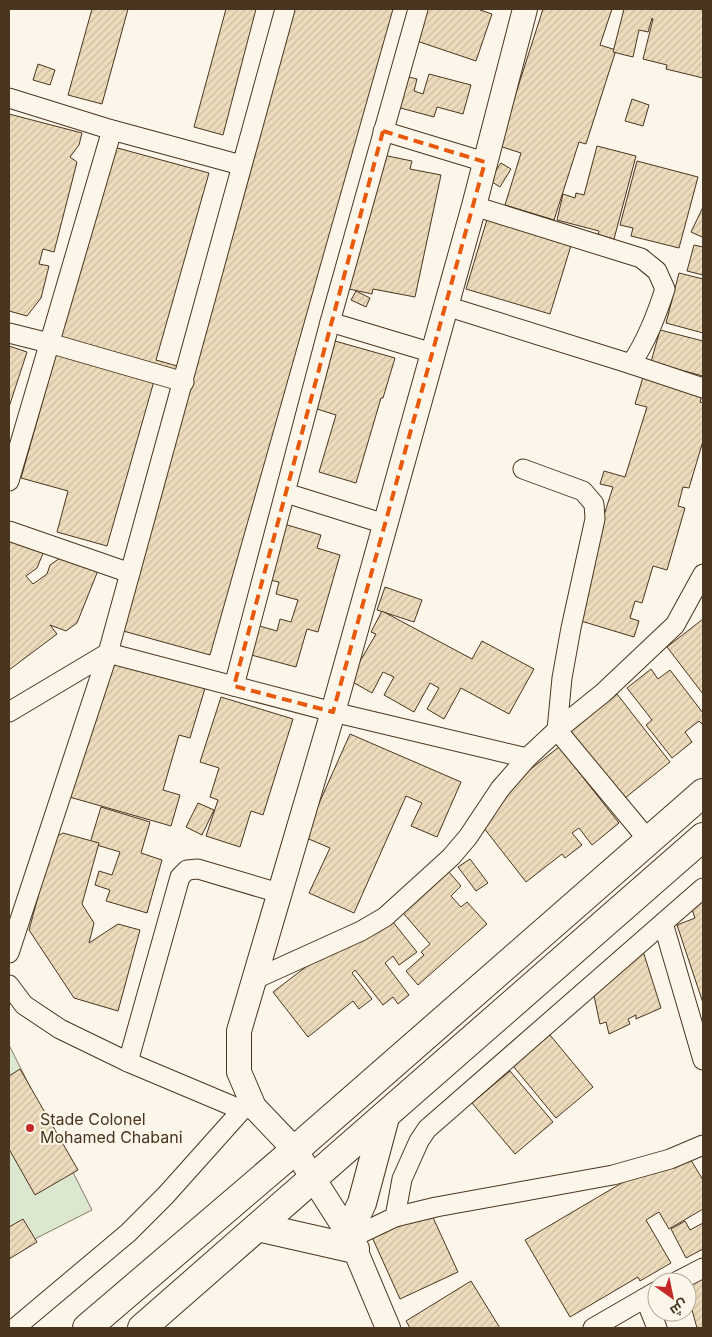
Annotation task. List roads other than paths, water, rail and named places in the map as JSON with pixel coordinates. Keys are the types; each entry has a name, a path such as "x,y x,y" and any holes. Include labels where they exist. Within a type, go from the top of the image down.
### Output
{"main road":[{"path":"87,1328 295,1150 703,794"},
{"path":"142,1328 703,838"},
{"path":"258,1228 351,1240 385,1117"}],"street":[{"path":"9,953 108,653 285,9"},
{"path":"234,686 330,322 418,9"},
{"path":"248,1109 239,1072 239,1031 333,712 474,206 525,9"},
{"path":"9,98 112,130 241,165"},
{"path":"9,481 112,130"},
{"path":"383,131 485,162"},
{"path":"474,206 641,258 657,270 666,289 656,318 631,364"},
{"path":"446,306 703,388"},
{"path":"330,322 433,353"},
{"path":"9,333 184,382"},
{"path":"523,469 583,491 594,504 595,519 562,678 557,730 649,841"},
{"path":"286,493 385,524"},
{"path":"9,531 130,573"},
{"path":"253,980 361,930 385,916 452,857 468,837 500,789 527,758 557,730 603,693 675,625 703,574"},
{"path":"9,712 108,653 333,712 527,758"},
{"path":"128,1062 180,877 187,870 198,869 279,893"},
{"path":"395,1217 402,1179 419,1141 427,1130 703,888"},
{"path":"663,923 703,1060"},
{"path":"9,985 24,1005 60,1029 128,1062 248,1109 295,1150 351,1240 388,1328"},
{"path":"15,1328 128,1233 248,1109"},
{"path":"351,1240 395,1217 436,1207 613,1175 670,1159 703,1145"},
{"path":"593,1328 647,1297"}],"place":[{"name":"Stade Colonel Mohamed Chabani","path":"30,1128"}]}
